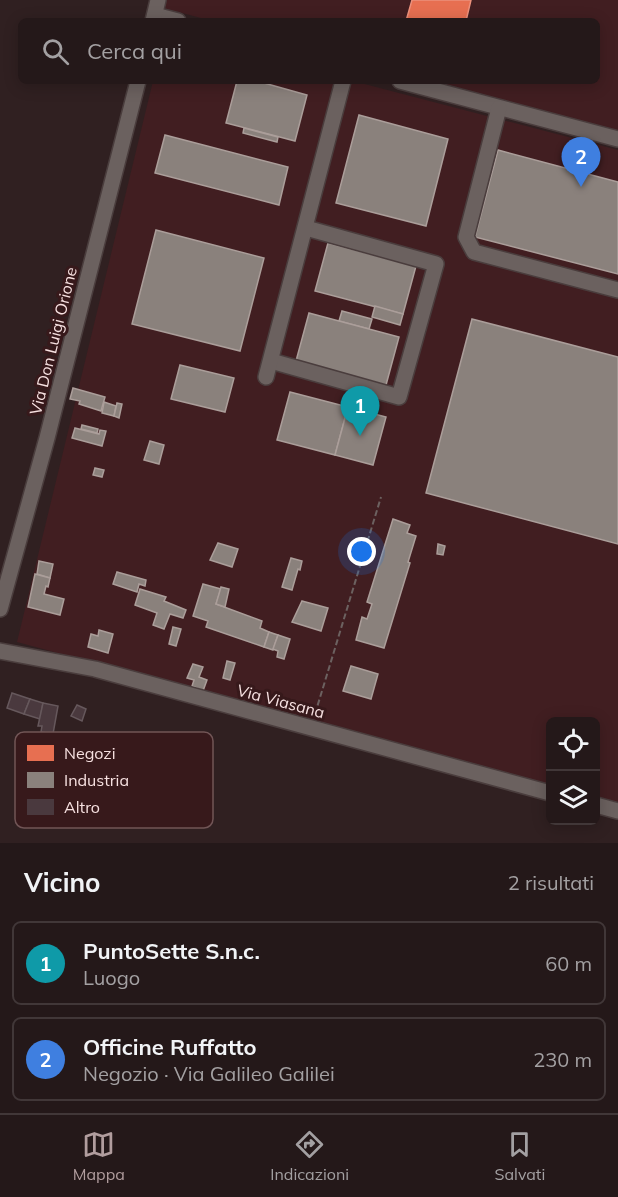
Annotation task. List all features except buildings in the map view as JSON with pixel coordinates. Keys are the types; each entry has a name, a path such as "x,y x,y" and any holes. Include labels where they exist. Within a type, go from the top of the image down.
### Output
{"street":[{"path":"155,12 170,18"},
{"name":"Via Don Luigi Orione","path":"0,609 50,427 137,84"},
{"path":"266,377 342,84"},
{"path":"411,84 618,140"},
{"path":"499,108 466,237 474,252 618,290"},
{"path":"271,361 399,397 435,264 306,228"},
{"name":"Via Viasana","path":"0,651 94,669 546,792"},
{"path":"600,806 618,811"}],"path":[{"path":"310,728 381,496"}],"shaded area":[{"path":"162,0 618,0 618,131 445,84 600,84 600,18 201,18 160,7"},
{"path":"152,84 365,84 618,150 618,804 600,799 600,717 546,717 546,785 17,642"}],"place":[{"name":"Officine Ruffatto","path":"581,187"},
{"name":"PuntoSette S.n.c.","path":"360,436"}]}
